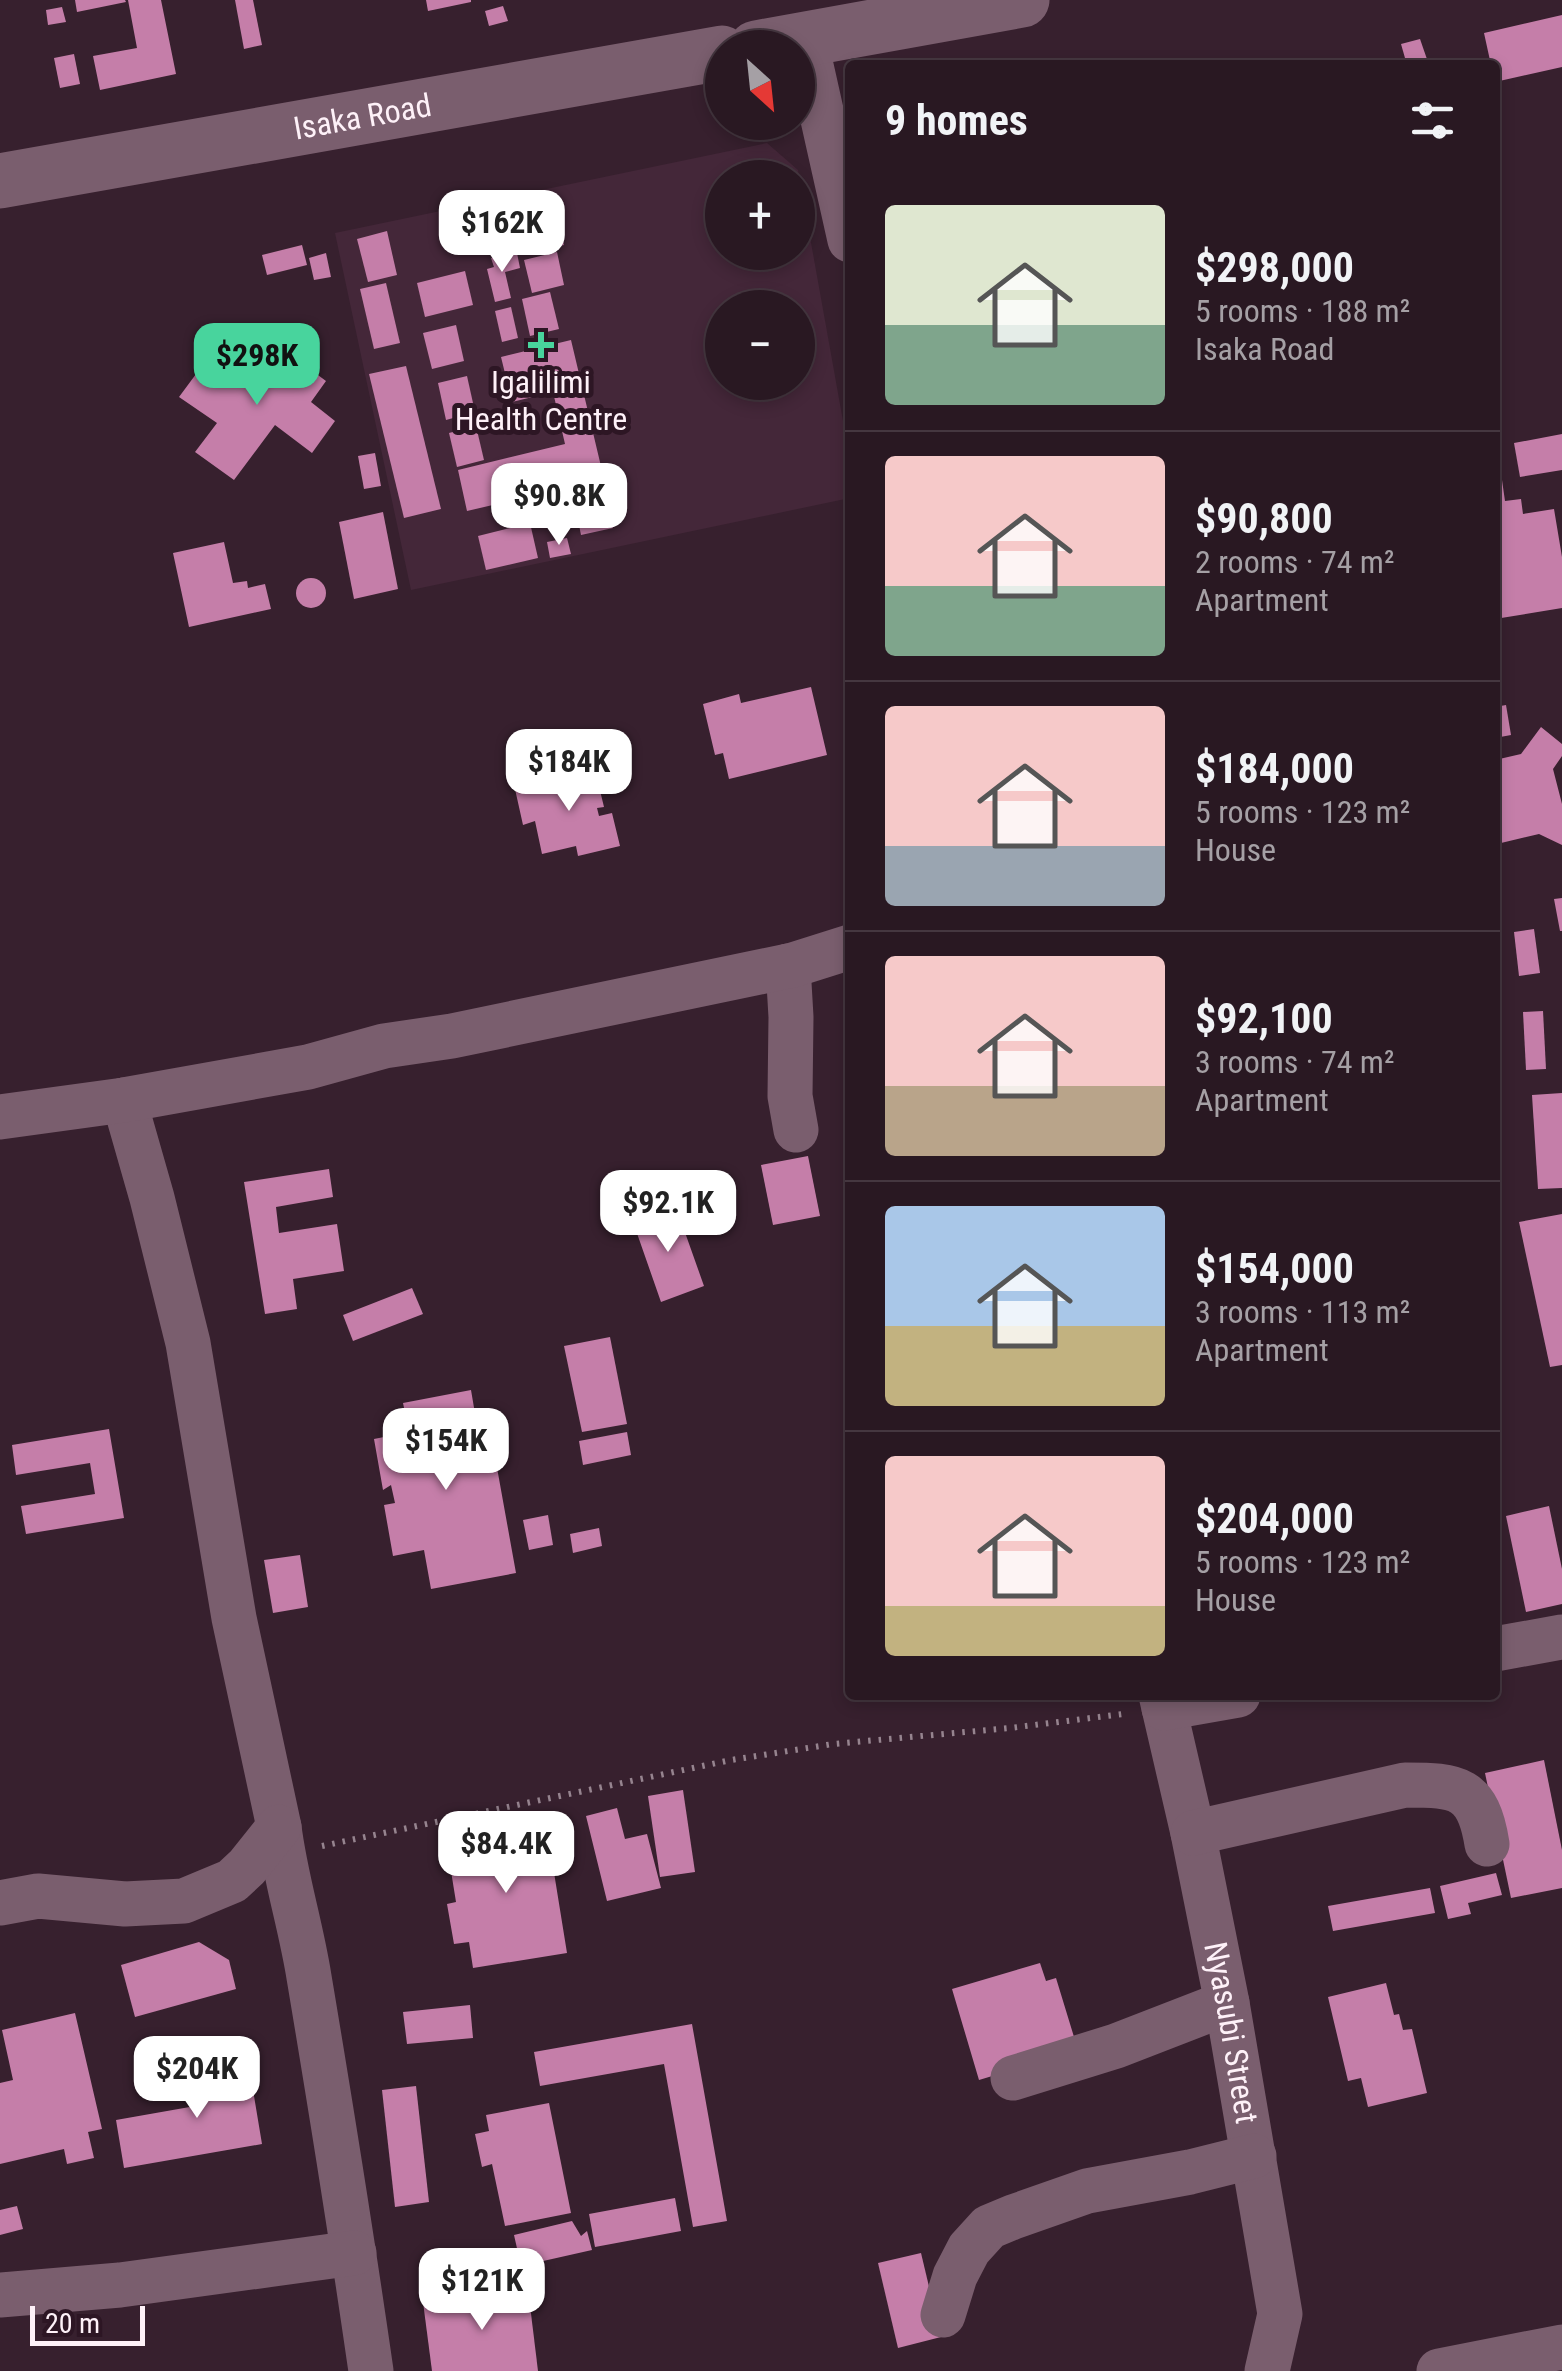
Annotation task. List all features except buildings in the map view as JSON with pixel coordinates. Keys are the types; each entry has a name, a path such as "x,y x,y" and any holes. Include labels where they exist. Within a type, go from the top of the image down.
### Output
{"street":[{"path":"815,37 1022,0"},
{"name":"Isaka Road","path":"0,181 705,56"},
{"path":"814,140 845,226"},
{"path":"0,1117 124,1100 308,1067 384,1046 452,1036 788,966 845,949"},
{"path":"788,966 792,1017 790,1096 796,1130"},
{"path":"124,1100 188,1343 234,1618 299,1921 372,2371"},
{"path":"1500,1648 1562,1637"},
{"name":"Nyasubi Street","path":"1163,1702 1227,2002 1280,2314 1266,2371"},
{"path":"1192,1832 1405,1785 1437,1785 1460,1790 1475,1805 1487,1844"},
{"path":"0,1903 38,1896 124,1904 184,1901 232,1880 280,1840"},
{"path":"1013,2078 1133,2040 1227,2002"},
{"path":"943,2315 969,2248 989,2228 1087,2191 1254,2156"},
{"path":"0,2295 120,2286 354,2253"},
{"path":"1439,2371 1562,2347"}],"path":[{"path":"280,1840 832,1744 1087,1720 1163,1702"}],"shaded area":[{"name":"Igalilimi Health Centre","path":"767,143 787,160 705,160 705,270 815,270 815,265 845,432 845,499 411,590 335,233"}],"place":[{"name":"Igalilimi Health Centre","path":"541,345"}]}
